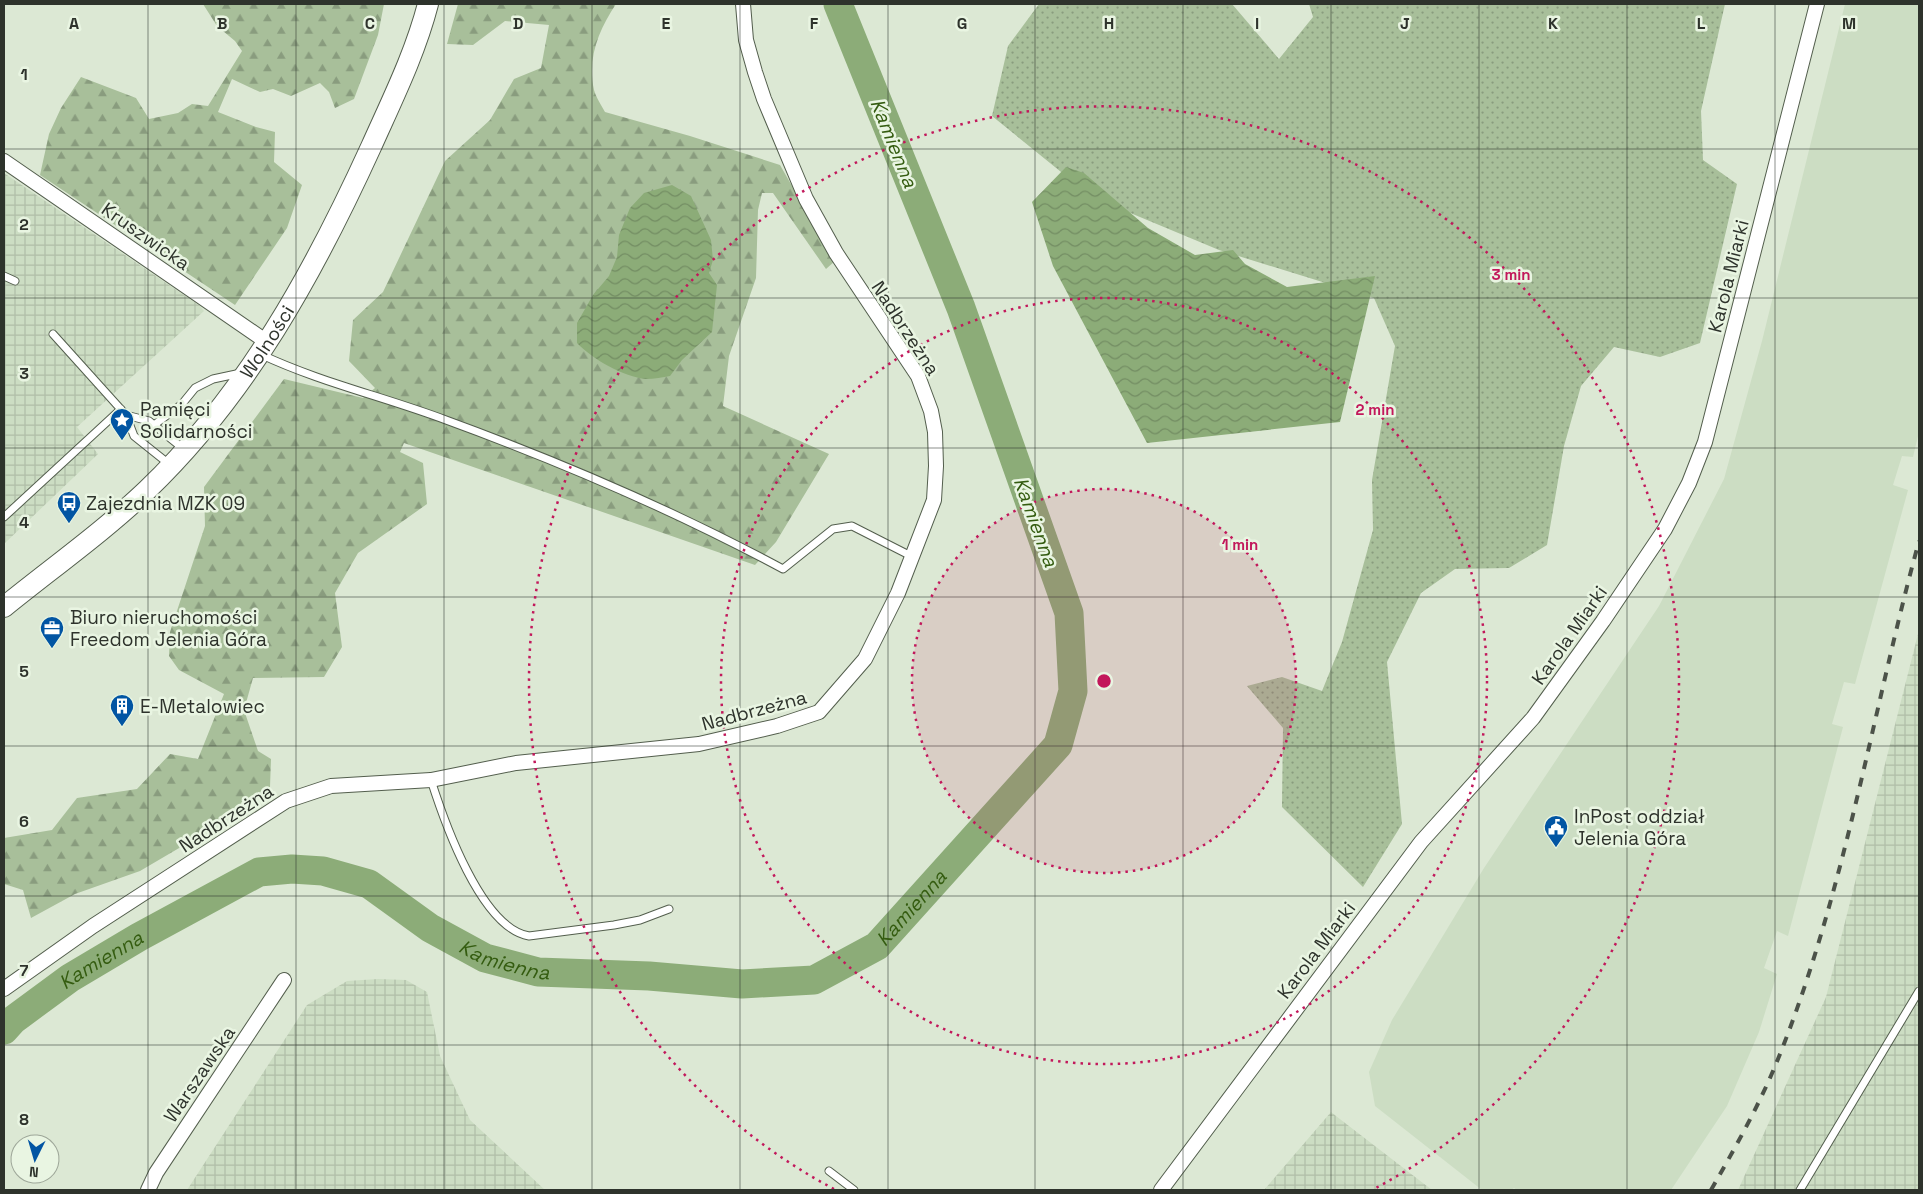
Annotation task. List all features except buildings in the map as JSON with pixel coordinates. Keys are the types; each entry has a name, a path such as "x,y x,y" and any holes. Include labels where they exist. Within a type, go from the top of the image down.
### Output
{"street":[{"name":"Wolności","path":"4,607 123,512 186,450 264,348 317,260 360,171 407,68 428,4"},
{"name":"Nadbrzeżna","path":"4,989 93,926 286,801 338,785 431,780 516,763 699,744 778,726 819,712 843,687 865,659 889,614 929,517 936,482 935,432 925,392 918,376 836,253 806,199 764,99 746,40 743,4"},
{"name":"Karola Miarki","path":"1161,1190 1421,842 1533,718 1604,621 1665,528 1689,483 1705,442 1817,4"},
{"name":"Kruszwicka","path":"4,161 264,348"},
{"name":"Warszawska","path":"148,1190 156,1173 284,980"}],"lane":[{"path":"4,276 15,281"},
{"path":"53,334 123,412 134,436 170,465"},
{"path":"264,348 285,366 405,404 539,454 783,569 833,529 852,526 913,556"},
{"path":"154,425 182,404 195,388 213,379 247,372"},
{"path":"123,412 149,421 186,450"},
{"path":"4,516 123,412"},
{"path":"431,780 442,812 472,881 491,908 520,934 530,936 614,925 640,920 669,909"},
{"path":"1800,1190 1919,992"},
{"path":"829,1171 854,1190"}],"shaded area":[{"path":"1845,4 1919,4 1919,432 1913,457 1902,456 1893,485 1908,490 1855,684 1844,682 1832,724 1843,727 1788,936 1777,931 1764,968 1777,974 1759,1032 1727,1106 1671,1190 1517,1190 1514,1188 1511,1190 1482,1190 1375,1106 1369,1072 1392,1020 1484,868 1659,606 1724,479 1762,341"},
{"path":"4,173 200,306 204,311 77,427 98,454 4,544"},
{"path":"1919,630 1919,1190 1738,1190 1826,997"},
{"path":"406,980 427,992 440,1056 470,1120 545,1190 187,1190 307,1005 347,981"},
{"path":"1331,1112 1336,1116 1432,1190 1264,1190"}],"green space":[{"path":"203,4 384,4 378,35 354,99 335,108 329,92 320,83 291,96 273,89 260,92 232,79 218,112 256,127 275,132 274,162 302,185 287,228 235,305 40,175 49,134 61,108 81,77 136,98 149,119 178,113 192,104 208,106 242,51 235,41 217,26"},
{"path":"458,4 616,4 604,24 593,55 592,78 594,90 605,112 690,136 780,165 835,261 826,269 773,193 762,193 758,210 756,278 729,356 723,406 829,454 776,542 755,565 404,443 400,452 423,463 427,504 358,553 335,593 342,647 324,677 253,678 244,710 258,751 271,759 270,787 220,824 140,871 75,894 31,918 23,890 4,884 4,838 52,830 77,798 137,789 170,754 198,759 224,694 179,670 169,656 170,632 205,526 204,487 284,379 363,398 375,388 349,361 353,320 383,292 445,161 490,120 514,79 541,68 549,25 505,21 473,45 447,44"},
{"path":"1039,4 1232,4 1279,59 1313,17 1309,4 1725,4 1701,111 1703,160 1737,184 1700,343 1660,357 1614,347 1581,386 1564,446 1547,545 1509,568 1455,569 1421,593 1387,662 1402,824 1363,887 1282,807 1283,728 1247,686 1282,677 1322,691 1342,642 1373,530 1372,480 1395,346 1374,298 1219,250 1092,197 992,116 1008,46"}],"water":[{"path":"1066,167 1084,173 1148,228 1195,255 1233,250 1245,264 1287,287 1375,276 1340,422 1147,443 1053,266 1032,202"},
{"path":"672,185 691,196 711,240 713,260 709,273 717,285 712,332 682,360 670,376 646,379 637,378 618,371 583,349 577,343 577,323 593,295 609,276 617,257 619,235 630,208 644,193"}],"waterway":[{"name":"Kamienna","path":"4,1030 13,1020 70,978 139,937 259,872 292,869 323,871 369,884 430,928 485,958 538,972 649,976 742,984 814,980 877,946 1058,745 1073,691 1069,613 961,308 838,4"}],"railway":[{"path":"1711,1190 1738,1142 1778,1059 1822,932 1840,868 1919,541"}],"place":[{"name":"Pamięci Solidarności","path":"122,441"},
{"name":"Zajezdnia MZK 09","path":"69,524"},
{"name":"Biuro nieruchomości Freedom Jelenia Góra","path":"52,649"},
{"name":"E-Metalowiec","path":"122,727"},
{"name":"InPost oddział Jelenia Góra","path":"1556,848"}]}
